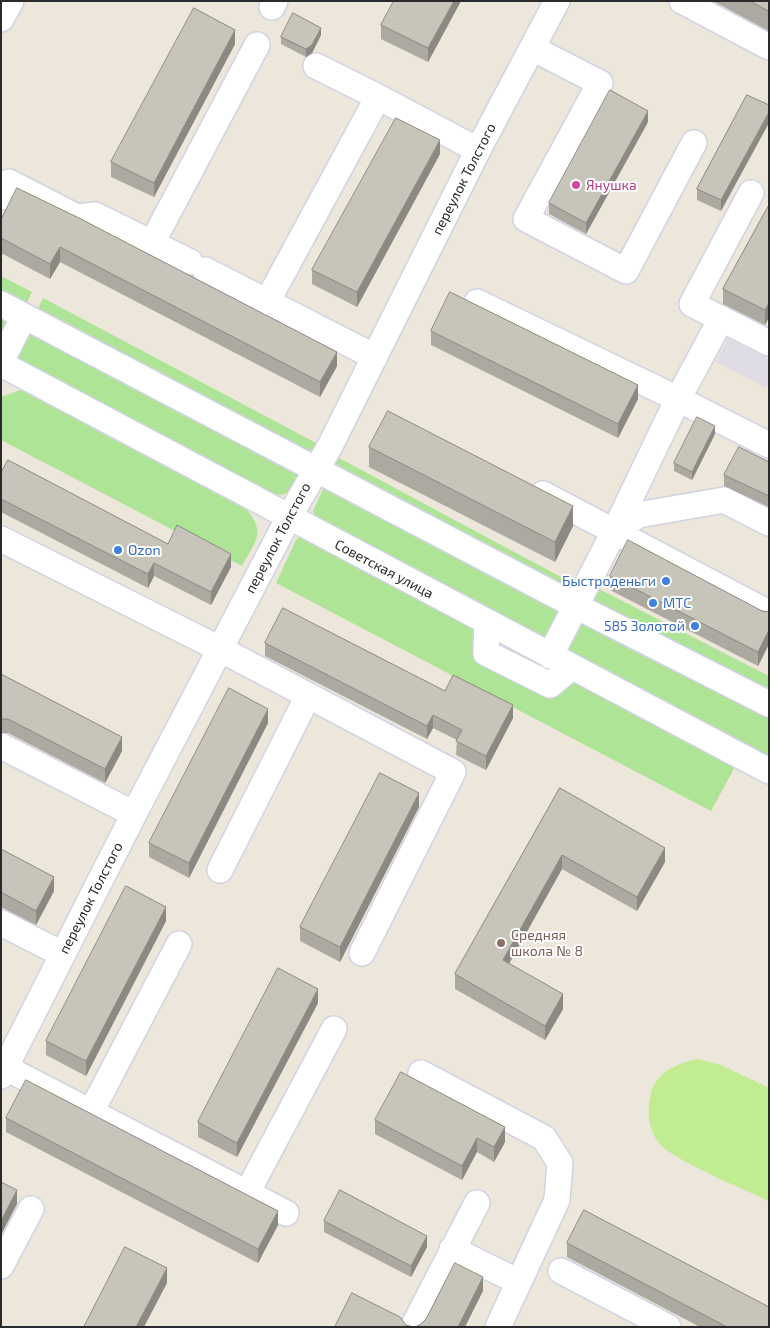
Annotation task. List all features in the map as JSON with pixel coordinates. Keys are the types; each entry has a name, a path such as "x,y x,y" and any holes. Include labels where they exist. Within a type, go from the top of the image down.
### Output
{"street":[{"path":"1,18 11,1"},
{"name":"переулок Толстого","path":"3,1072 220,649 289,517 330,446 478,150 557,1"},
{"path":"682,1 769,47"},
{"path":"152,243 257,45"},
{"path":"532,48 600,83 526,219 626,271 694,143"},
{"path":"316,66 478,150"},
{"path":"267,302 378,97"},
{"path":"1,197 8,182 77,217 96,215 375,357"},
{"path":"750,193 692,304 769,343"},
{"path":"476,302 769,445"},
{"path":"1,304 576,606 769,704"},
{"path":"4,371 24,316"},
{"path":"550,656 720,319"},
{"name":"Советская улица","path":"4,371 289,517 769,771"},
{"path":"519,481 769,613"},
{"path":"614,532 638,515 724,500 769,523"},
{"path":"1,539 220,649 453,772 362,953"},
{"path":"487,622 486,653 550,685 572,667"},
{"path":"220,870 308,696"},
{"path":"1,746 134,814"},
{"path":"1,923 62,954"},
{"path":"91,1112 179,944"},
{"path":"247,1193 334,1029"},
{"path":"3,1072 91,1112 286,1213"},
{"path":"421,1073 544,1138 560,1163 557,1200 498,1327"},
{"path":"413,1327 477,1204"},
{"path":"1,1266 31,1209"},
{"path":"452,1249 519,1282"},
{"path":"561,1271 668,1327"}],"shaded area":[{"path":"728,338 769,359 769,382 766,388 716,362"}],"green space":[{"path":"1,276 32,292 24,309 1,297"},
{"path":"43,298 316,443 312,450 306,452 35,315"},
{"path":"1,314 301,471 290,492 281,495 270,493 1,352"},
{"path":"21,390 247,510 253,518 257,532 254,544 242,566 1,440 1,397"},
{"path":"339,458 574,584 568,596 332,470"},
{"path":"324,487 559,604 562,614 552,636 541,639 316,520 313,511"},
{"path":"304,534 485,629 479,655 554,694 575,676 738,761 711,811 276,583 296,540"},
{"path":"597,588 769,676 769,693 590,601"},
{"path":"586,620 769,713 769,761 568,655 566,645 577,623"},
{"path":"698,1059 721,1065 769,1088 769,1201 680,1159 660,1144 650,1126 651,1093 658,1079 676,1066"}],"building":[{"path":"394,1 454,1 428,48 381,25"},
{"path":"750,1 769,1 769,11"},
{"path":"194,8 235,30 154,183 111,162"},
{"path":"293,13 321,28 312,45 306,49 281,37"},
{"path":"610,90 648,111 586,223 549,203"},
{"path":"747,95 769,105 769,112 721,200 697,189"},
{"path":"396,118 440,140 357,292 312,270"},
{"path":"17,188 77,217 337,352 320,382 60,247 50,264 1,238 1,220"},
{"path":"769,205 769,303 765,310 723,289"},
{"path":"450,292 638,385 618,424 431,331"},
{"path":"388,411 573,506 555,542 369,447"},
{"path":"697,417 715,426 692,472 674,463"},
{"path":"739,447 769,462 769,496 724,475"},
{"path":"8,460 168,544 177,525 231,554 211,592 154,563 148,574 1,499 1,473"},
{"path":"628,540 762,611 769,612 769,630 758,652 610,576"},
{"path":"283,608 445,691 453,675 513,705 486,756 456,741 462,730 433,715 427,726 265,643"},
{"path":"1,674 122,737 105,769 8,719 1,719"},
{"path":"229,688 268,709 189,863 149,843"},
{"path":"380,773 419,793 340,947 300,927"},
{"name":"Средняя школа № 8","path":"560,788 665,848 637,897 562,855 503,960 563,994 545,1026 455,974"},
{"path":"1,849 54,877 36,911 1,892"},
{"path":"126,886 166,907 86,1061 46,1041"},
{"path":"278,968 318,989 237,1143 198,1122"},
{"path":"401,1072 505,1127 494,1147 477,1138 462,1166 375,1120"},
{"path":"26,1080 278,1211 258,1249 6,1118"},
{"path":"1,1182 17,1190 1,1221"},
{"path":"340,1190 427,1236 411,1266 324,1221"},
{"path":"584,1210 769,1307 769,1327 727,1327 567,1243"},
{"path":"125,1247 167,1268 136,1327 84,1327"},
{"path":"455,1263 483,1277 458,1327 415,1327 426,1319"},
{"path":"352,1293 400,1317 406,1325 413,1327 335,1327"}],"place":[{"name":"Янушка","path":"576,185"},
{"name":"Ozon","path":"118,550"},
{"name":"Быстроденьги","path":"666,581"},
{"name":"МТС","path":"653,603"},
{"name":"585 Золотой","path":"695,626"},
{"name":"Средняя школа № 8","path":"501,943"}]}
